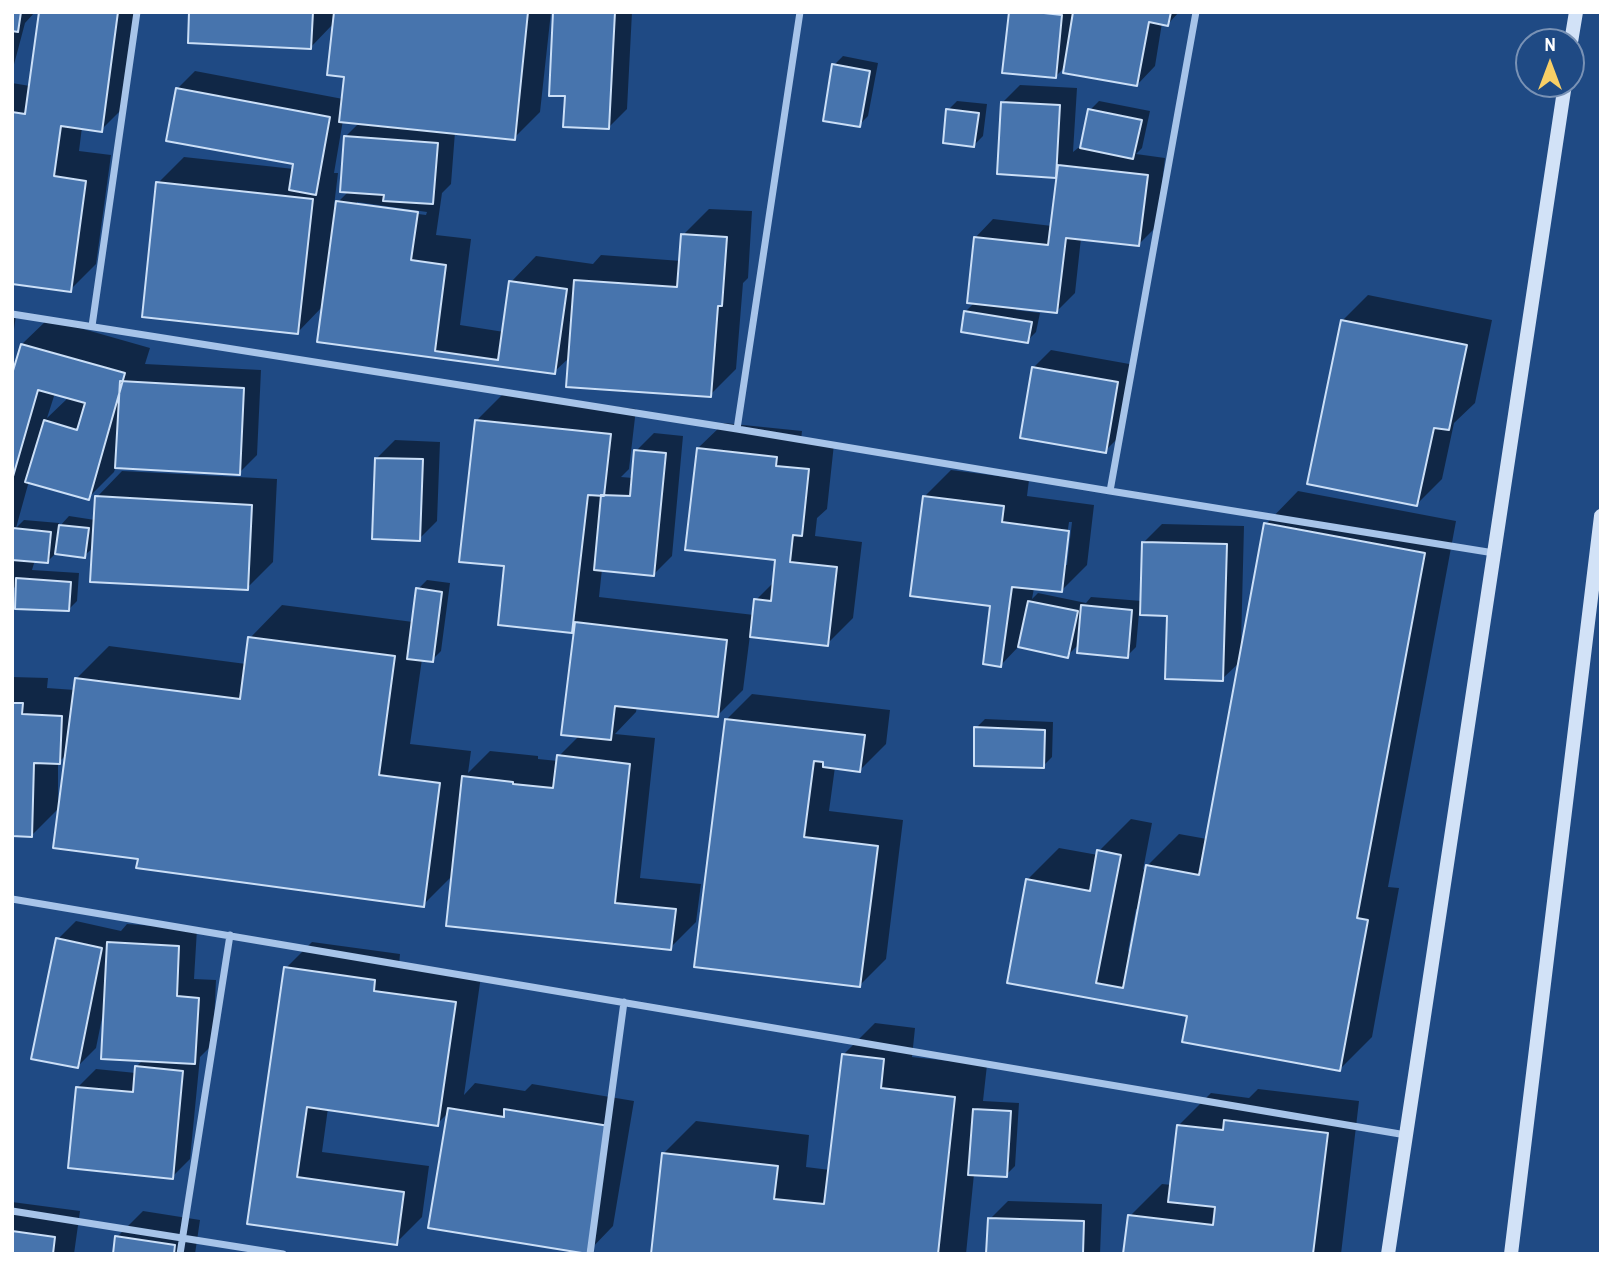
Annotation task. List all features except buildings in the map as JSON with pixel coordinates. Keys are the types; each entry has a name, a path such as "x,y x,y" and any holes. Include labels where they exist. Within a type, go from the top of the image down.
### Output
{"main road":[{"path":"1388,1254 1563,98"},
{"path":"1511,1254 1601,516"}],"street":[{"path":"92,326 137,12"},
{"path":"737,429 800,12"},
{"path":"1110,491 1196,12"},
{"path":"12,314 1494,553"},
{"path":"12,899 1406,1136"},
{"path":"180,1254 230,936"},
{"path":"590,1254 624,1002"},
{"path":"12,1212 284,1254"}]}
